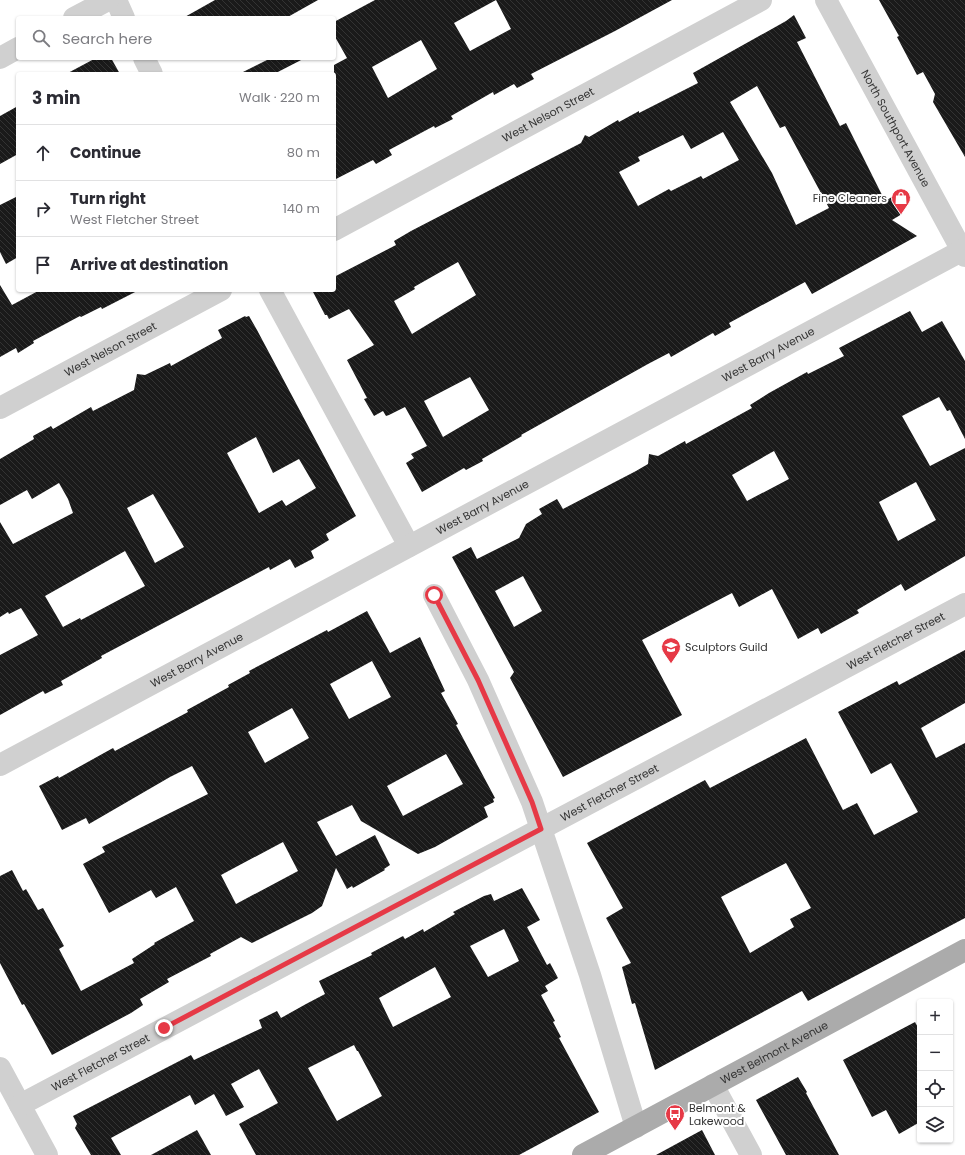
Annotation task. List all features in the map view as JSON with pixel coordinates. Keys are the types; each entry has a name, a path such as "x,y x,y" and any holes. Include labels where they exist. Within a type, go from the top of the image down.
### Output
{"main road":[{"name":"West Belmont Avenue","path":"583,1155 965,950"}],"street":[{"path":"78,16 108,0"},
{"path":"116,0 123,16"},
{"name":"West Nelson Street","path":"336,229 761,0"},
{"name":"North Southport Avenue","path":"826,0 964,252"},
{"path":"0,58 16,49"},
{"path":"145,60 151,72"},
{"name":"West Barry Avenue","path":"0,765 964,252"},
{"name":"West Nelson Street","path":"0,408 217,292"},
{"path":"271,292 409,546"},
{"path":"434,595 478,680 532,802 590,976 636,1127"},
{"name":"West Fletcher Street","path":"20,1105 965,604"},
{"path":"0,1068 47,1155"},
{"path":"713,1085 751,1155"}],"building":[{"path":"215,0 318,0 290,16 187,16"},
{"path":"375,0 496,0 672,0 531,74 534,79 517,88 514,84 494,95 493,92 451,116 453,119 435,128 434,126 389,150 392,155 376,164 373,160 336,179 336,72 334,72 334,65 347,58 336,39 336,21","holes":["496,0 511,29 470,51 454,23","421,40 437,69 388,98 372,67"]},
{"path":"879,0 965,0 965,157 933,102 935,94 923,72 917,75 897,37 899,36"},
{"path":"794,15 806,38 797,42 840,126 846,123 885,201 892,197 902,214 892,220 917,236 812,294 805,282 729,323 731,327 715,336 713,333 671,357 669,353 648,364 521,435 522,436 482,459 483,461 466,470 464,468 422,492 406,463 414,458 411,454 427,446 405,407 386,416 383,411 374,416 364,399 367,398 347,360 374,345 349,309 329,319 327,315 325,315 313,292 336,292 336,276 396,245 394,241 411,231 581,143 585,135 589,137 618,120 619,122 639,111 639,113 698,83 693,73 786,21","holes":["757,86 780,128 785,126 829,208 796,225 772,173 730,102","723,132 739,160 703,179 701,176 671,191 669,189 638,206 619,172 640,161 638,157 683,135 691,149","458,262 476,295 412,334 394,301 415,289 414,287","470,377 489,410 443,437 424,401"]},
{"path":"92,60 112,60 119,72 70,72"},
{"path":"267,60 301,60 278,72 243,72"},
{"path":"16,107 16,155 0,164 0,116"},
{"path":"16,197 16,258 6,264 0,252 0,205"},
{"path":"0,285 12,305 36,292 135,292 102,309 101,307 81,317 80,316 33,341 34,343 18,353 16,348 0,357"},
{"path":"910,311 922,332 942,321 965,361 965,439 950,410 947,411 939,397 902,416 930,466 965,448 965,556 905,591 901,584 857,610 859,613 821,634 818,628 798,639 772,589 739,607 732,593 642,640 682,715 563,777 510,678 514,672 452,557 471,547 477,559 519,538 526,524 542,514 539,509 557,499 563,509 636,471 648,464 649,454 658,456 685,441 686,444 752,408 750,405 769,393 807,372 808,374 844,356 839,348","holes":["774,451 789,479 747,501 732,475","916,482 936,520 898,541 879,502","523,576 542,611 514,627 495,591"]},
{"path":"245,316 249,316 356,516 326,534 329,540 311,551 314,558 295,568 290,559 270,570 269,567 101,656 102,658 61,681 63,685 45,694 43,691 0,715 0,655 38,635 21,608 9,614 8,612 0,617 0,522 13,544 73,513 68,499 59,483 32,499 27,490 0,505 0,459 34,439 33,436 51,426 53,429 91,407 93,411 134,390 137,374 145,375 170,363 171,366 222,338 218,330","holes":["256,437 273,473 299,459 316,488 286,506 282,500 259,513 227,453","153,494 184,547 155,563 127,508","125,551 145,586 81,620 80,618 63,627 45,596"]},
{"path":"367,611 390,653 420,637 445,691 441,693 458,724 456,725 495,798 493,799 494,802 484,807 488,817 435,847 418,854 361,821 352,805 317,822 336,856 375,835 390,865 384,869 385,870 353,888 352,886 347,889 336,868 322,906 312,913 252,943 241,937 210,954 211,956 167,979 169,982 140,999 143,1005 131,1013 52,1055 24,1004 22,1005 0,963 0,876 12,870 23,891 26,889 38,910 43,908 64,946 59,949 81,991 134,963 132,959 155,944 154,943 194,921 176,887 156,898 151,890 109,913 83,864 105,852 102,847 208,794 192,766 170,777 89,824 86,818 62,830 39,786 58,776 59,778 113,748 115,751 188,712 187,710 229,687 228,685 250,673 249,671 327,630 328,632","holes":["372,661 391,697 349,719 330,684","292,708 309,738 265,763 248,732","446,754 463,784 403,816 387,786","283,842 298,871 236,904 221,875"]},
{"path":"965,650 965,703 921,728 936,758 965,743 965,918 808,1001 802,991 655,1070 635,1003 632,1004 622,967 631,963 606,918 623,908 587,843 705,780 710,788 806,738 843,810 857,803 874,835 918,812 891,763 871,774 838,712 897,681 899,685","holes":["786,863 811,908 790,919 794,927 750,953 721,897"]},
{"path":"522,888 540,920 527,927 547,965 550,963 558,978 545,986 548,991 541,995 555,1021 553,1022 561,1037 559,1038 599,1112 519,1155 256,1155 239,1124 278,1103 259,1069 231,1084 244,1107 226,1116 214,1094 195,1105 190,1095 111,1138 121,1155 91,1155 75,1128 77,1124 73,1116 191,1055 194,1060 262,1028 259,1020 277,1011 281,1018 325,994 319,981 372,955 371,953 403,936 405,939 423,929 424,932 455,914 453,912 484,896 491,894 494,901","holes":["504,929 519,961 488,977 470,946","435,967 451,997 393,1027 379,998","354,1045 382,1096 337,1121 308,1068"]},
{"path":"915,1022 917,1026 917,1124 899,1134 886,1110 872,1117 843,1060"},
{"path":"798,1077 839,1155 786,1155 756,1100"},
{"path":"197,1130 211,1155 151,1155"},
{"path":"702,1130 715,1155 656,1155"}],"place":[{"name":"Fine Cleaners","path":"901,215"},
{"name":"Sculptors Guild","path":"671,664"},
{"name":"Belmont & Lakewood","path":"675,1131"}],"route":[{"path":"164,1028 541,829 532,802 478,680 434,595"}]}
